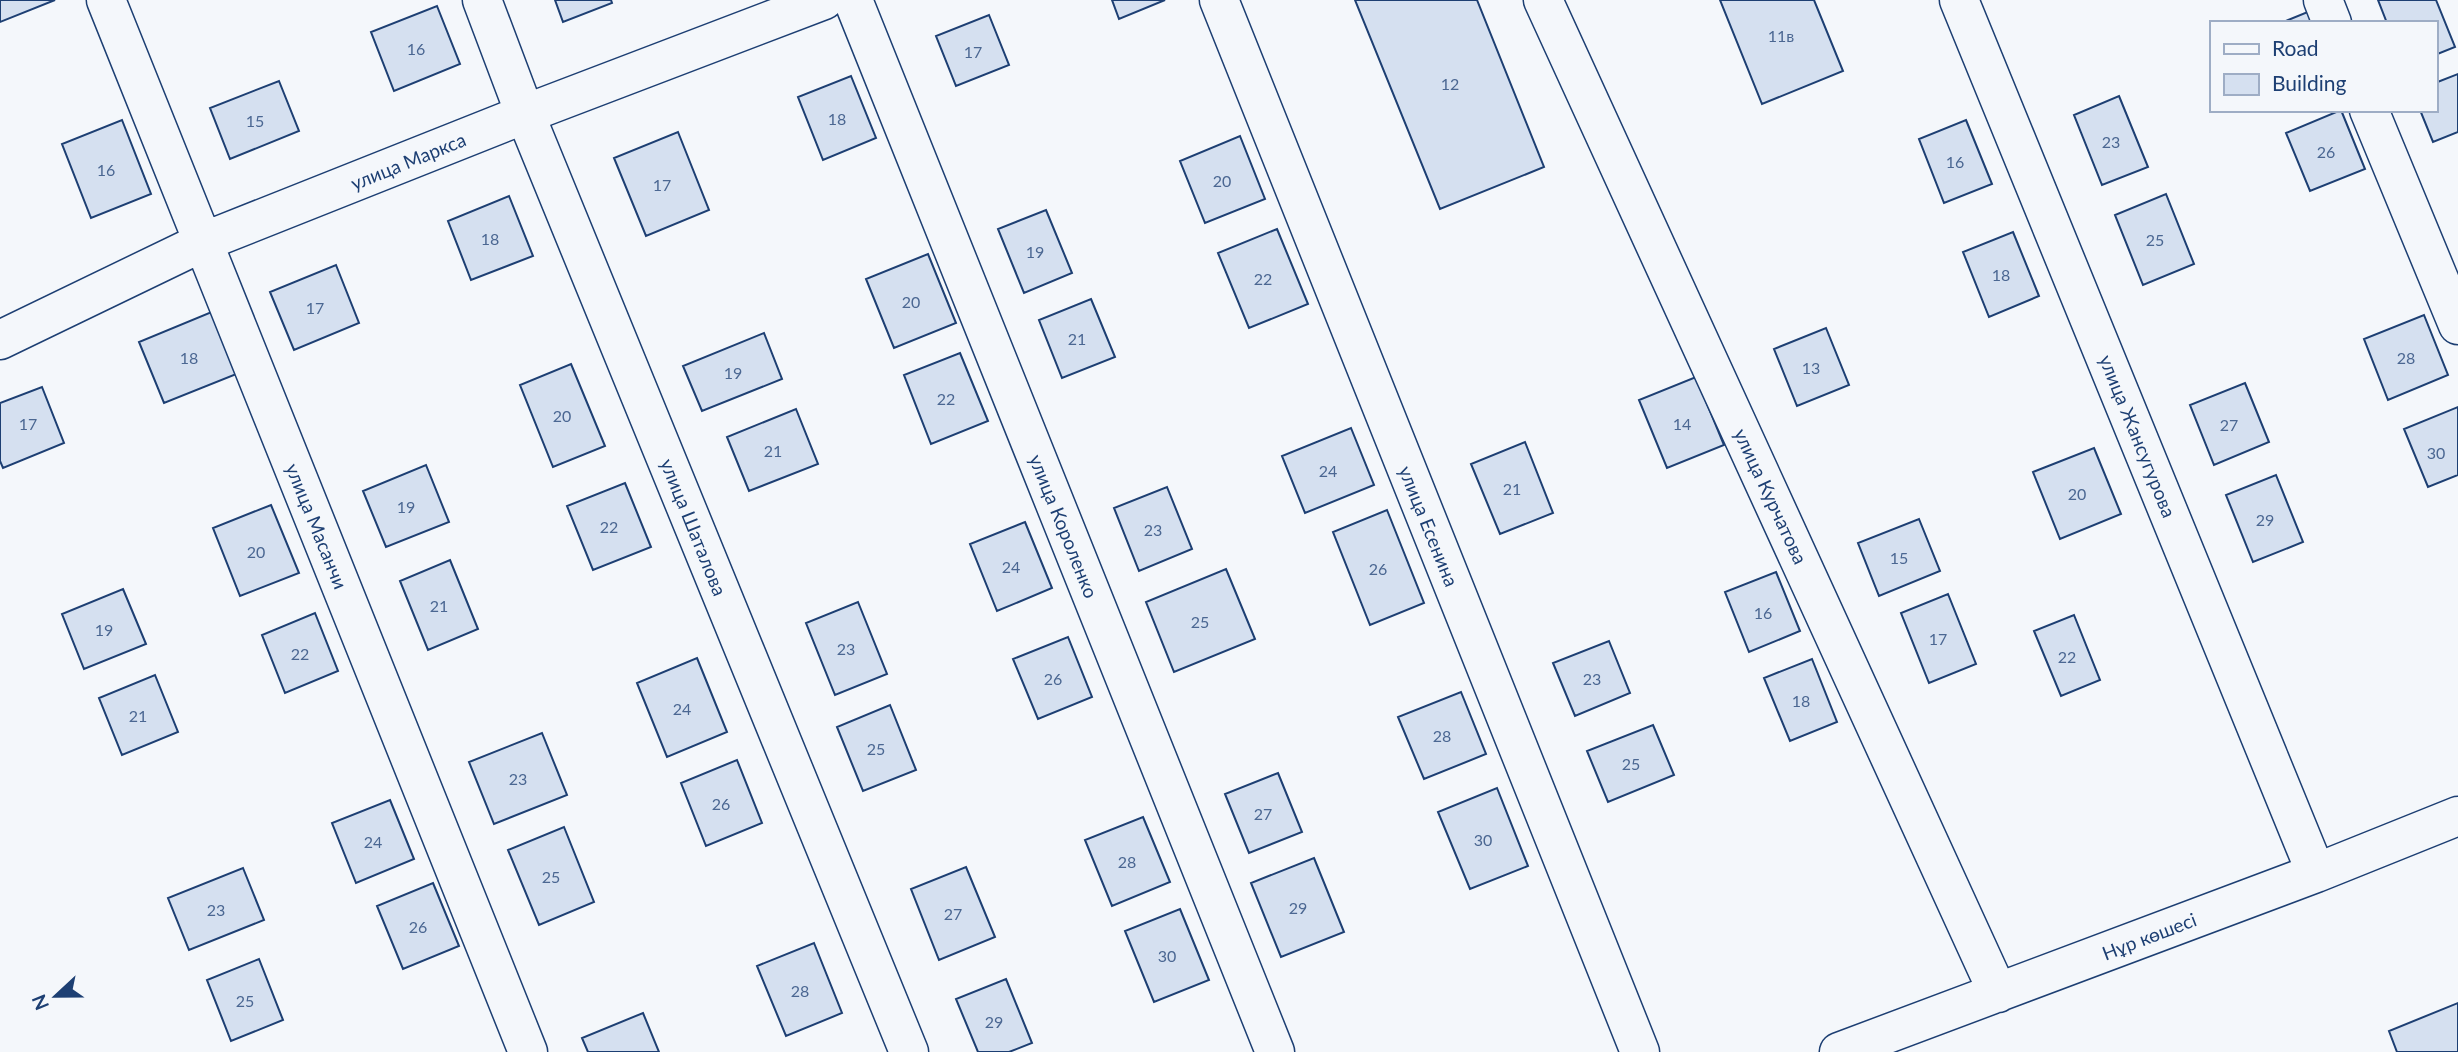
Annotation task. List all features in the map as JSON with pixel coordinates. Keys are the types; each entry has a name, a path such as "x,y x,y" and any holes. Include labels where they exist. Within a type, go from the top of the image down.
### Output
{"street":[{"name":"улица Масанчи","path":"106,0 528,1052"},
{"name":"улица Шаталова","path":"482,0 525,114 909,1052"},
{"name":"улица Маркса","path":"0,340 203,242 525,114 824,0"},
{"name":"улица Короленко","path":"853,0 1275,1052"},
{"name":"улица Есенина","path":"1219,0 1640,1052"},
{"name":"улица Курчатова","path":"1543,0 1998,993"},
{"name":"улица Жансугурова","path":"1959,0 2316,873"},
{"path":"2323,0 2331,21"},
{"path":"2370,112 2458,325"},
{"name":"Нұр көшесі","path":"1839,1052 2316,873 2458,816"}],"building":[{"path":"0,0 55,0 0,22"},
{"path":"555,0 611,0 612,3 563,22"},
{"path":"1112,0 1165,0 1119,19"},
{"path":"1355,0 1477,0 1544,167 1440,209"},
{"path":"1720,0 1814,0 1843,71 1762,104"},
{"path":"2378,0 2436,0 2455,47 2437,54 2437,21 2386,21"},
{"path":"437,6 460,64 394,91 371,32"},
{"path":"2310,11 2313,21 2286,21"},
{"path":"989,15 1009,65 956,86 936,36"},
{"path":"2458,74 2458,132 2433,142 2421,112 2437,112 2437,82"},
{"path":"851,76 876,138 823,160 798,97"},
{"path":"279,81 299,131 230,159 210,108"},
{"path":"2119,96 2148,167 2102,185 2074,115"},
{"path":"2342,112 2365,169 2310,191 2286,133"},
{"path":"122,120 151,194 91,218 62,144"},
{"path":"1966,120 1992,184 1944,203 1919,139"},
{"path":"678,132 709,210 646,236 614,158"},
{"path":"1240,136 1265,199 1205,223 1180,161"},
{"path":"2166,194 2194,264 2143,285 2115,215"},
{"path":"509,196 533,256 471,280 448,221"},
{"path":"1046,210 1072,273 1024,293 998,229"},
{"path":"1277,229 1308,304 1249,328 1218,253"},
{"path":"2013,232 2039,296 1989,317 1963,252"},
{"path":"928,254 956,323 894,348 866,279"},
{"path":"336,265 359,323 294,350 270,292"},
{"path":"1091,299 1115,357 1062,378 1039,320"},
{"path":"214,311 239,373 164,403 139,342"},
{"path":"2424,315 2448,375 2388,400 2364,339"},
{"path":"1826,328 1849,385 1797,406 1774,349"},
{"path":"764,333 782,379 702,411 683,366"},
{"path":"960,353 988,421 931,444 904,375"},
{"path":"571,364 605,446 553,467 520,385"},
{"path":"1696,377 1724,445 1667,468 1639,400"},
{"path":"2245,383 2269,442 2214,465 2190,405"},
{"path":"42,387 64,443 3,468 0,461 0,403"},
{"path":"2458,407 2458,475 2428,487 2404,429"},
{"path":"796,409 818,464 749,491 727,437"},
{"path":"1351,428 1374,485 1305,513 1282,456"},
{"path":"1525,442 1553,513 1500,534 1471,464"},
{"path":"2094,448 2121,514 2060,539 2033,472"},
{"path":"426,465 449,522 386,547 363,491"},
{"path":"2276,475 2303,542 2253,562 2226,495"},
{"path":"625,483 651,547 593,570 567,506"},
{"path":"1167,487 1192,549 1139,571 1114,508"},
{"path":"271,505 299,573 240,596 213,528"},
{"path":"1387,510 1424,603 1370,625 1333,532"},
{"path":"1919,519 1940,571 1879,596 1858,543"},
{"path":"1025,522 1052,588 997,611 970,544"},
{"path":"450,560 478,629 428,650 400,581"},
{"path":"1226,569 1255,639 1174,672 1146,602"},
{"path":"1776,572 1800,631 1749,652 1725,592"},
{"path":"123,589 146,644 84,669 62,614"},
{"path":"1948,594 1976,664 1929,683 1901,613"},
{"path":"858,602 887,674 835,695 806,623"},
{"path":"315,613 338,671 285,693 262,635"},
{"path":"2074,615 2100,680 2061,696 2034,631"},
{"path":"1068,637 1092,697 1038,719 1013,659"},
{"path":"1609,641 1630,693 1575,716 1553,663"},
{"path":"697,658 727,732 667,757 637,683"},
{"path":"1812,659 1837,722 1790,741 1764,678"},
{"path":"155,675 178,732 122,755 99,698"},
{"path":"1461,692 1486,754 1424,779 1398,717"},
{"path":"890,705 916,770 863,791 837,727"},
{"path":"1653,725 1674,775 1608,802 1587,751"},
{"path":"542,733 567,795 494,824 469,762"},
{"path":"737,760 762,823 706,846 681,783"},
{"path":"1278,773 1302,832 1249,853 1225,794"},
{"path":"1497,788 1528,866 1470,889 1438,812"},
{"path":"390,800 414,859 356,883 332,823"},
{"path":"1143,817 1170,882 1112,906 1085,840"},
{"path":"564,827 594,902 539,925 508,850"},
{"path":"1314,858 1344,932 1281,957 1251,883"},
{"path":"966,867 995,937 939,960 911,889"},
{"path":"243,868 264,920 189,950 168,898"},
{"path":"433,883 459,946 403,969 377,906"},
{"path":"1180,909 1209,980 1154,1002 1125,931"},
{"path":"814,943 842,1013 786,1036 757,966"},
{"path":"259,959 283,1020 231,1041 207,980"},
{"path":"1006,979 1032,1043 1009,1052 978,1052 956,999"},
{"path":"2458,1003 2458,1052 2397,1052 2389,1031"},
{"path":"643,1013 659,1052 588,1052 582,1038"}]}
